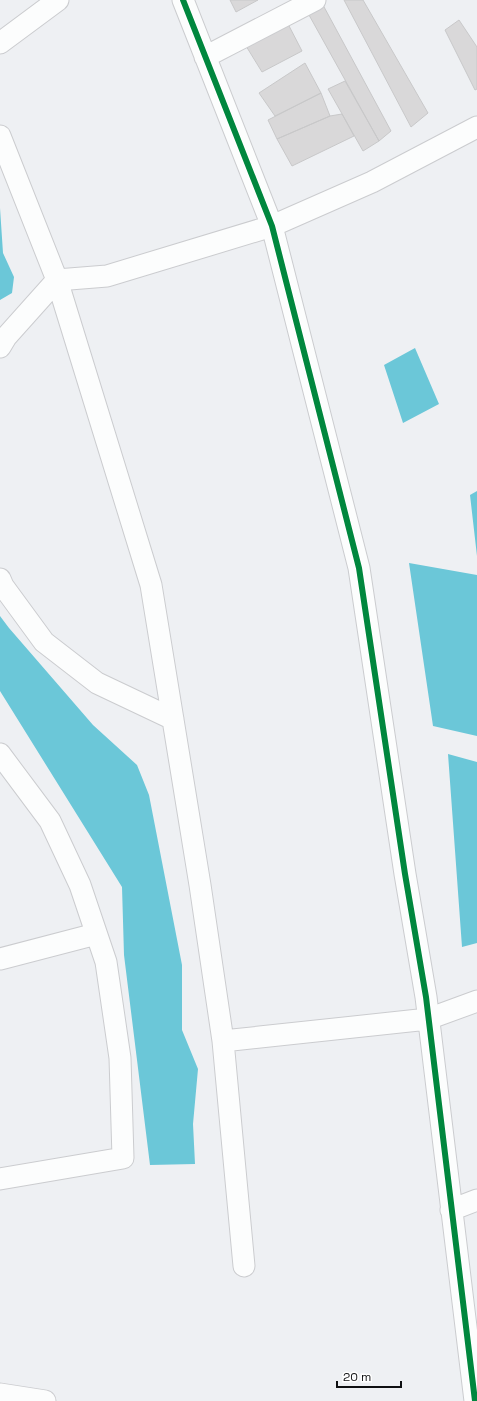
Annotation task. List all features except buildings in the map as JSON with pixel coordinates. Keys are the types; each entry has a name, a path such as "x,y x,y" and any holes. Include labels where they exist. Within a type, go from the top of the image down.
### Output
{"street":[{"path":"0,43 58,0"},
{"path":"183,0 272,226 358,568 405,874 426,997 451,1210 470,1311 475,1401"},
{"path":"205,57 315,0"},
{"path":"0,347 6,337 57,280 107,276 272,226 372,182 477,126"},
{"path":"0,136 57,280 151,585 200,885 223,1040 244,1266"},
{"path":"0,578 3,586 44,642 97,682 173,719"},
{"path":"0,754 50,821 80,885 106,962 120,1058 123,1158 0,1179"},
{"path":"0,959 96,934"},
{"path":"223,1040 428,1019 477,1001"},
{"path":"451,1210 477,1200"},
{"path":"0,1394 45,1401"}],"water":[{"path":"0,208 3,253 14,277 12,293 0,300"},
{"path":"415,348 439,404 403,423 384,365"},
{"path":"477,491 477,556 470,495"},
{"path":"409,563 477,575 477,736 433,726"},
{"path":"0,616 93,725 137,765 149,795 182,965 182,1030 198,1069 193,1124 195,1164 150,1165 124,955 122,887 0,691"},
{"path":"448,754 477,762 477,943 462,947"}],"cycle path":[{"path":"183,0 272,226 359,568 405,874 426,997 475,1401"}]}
